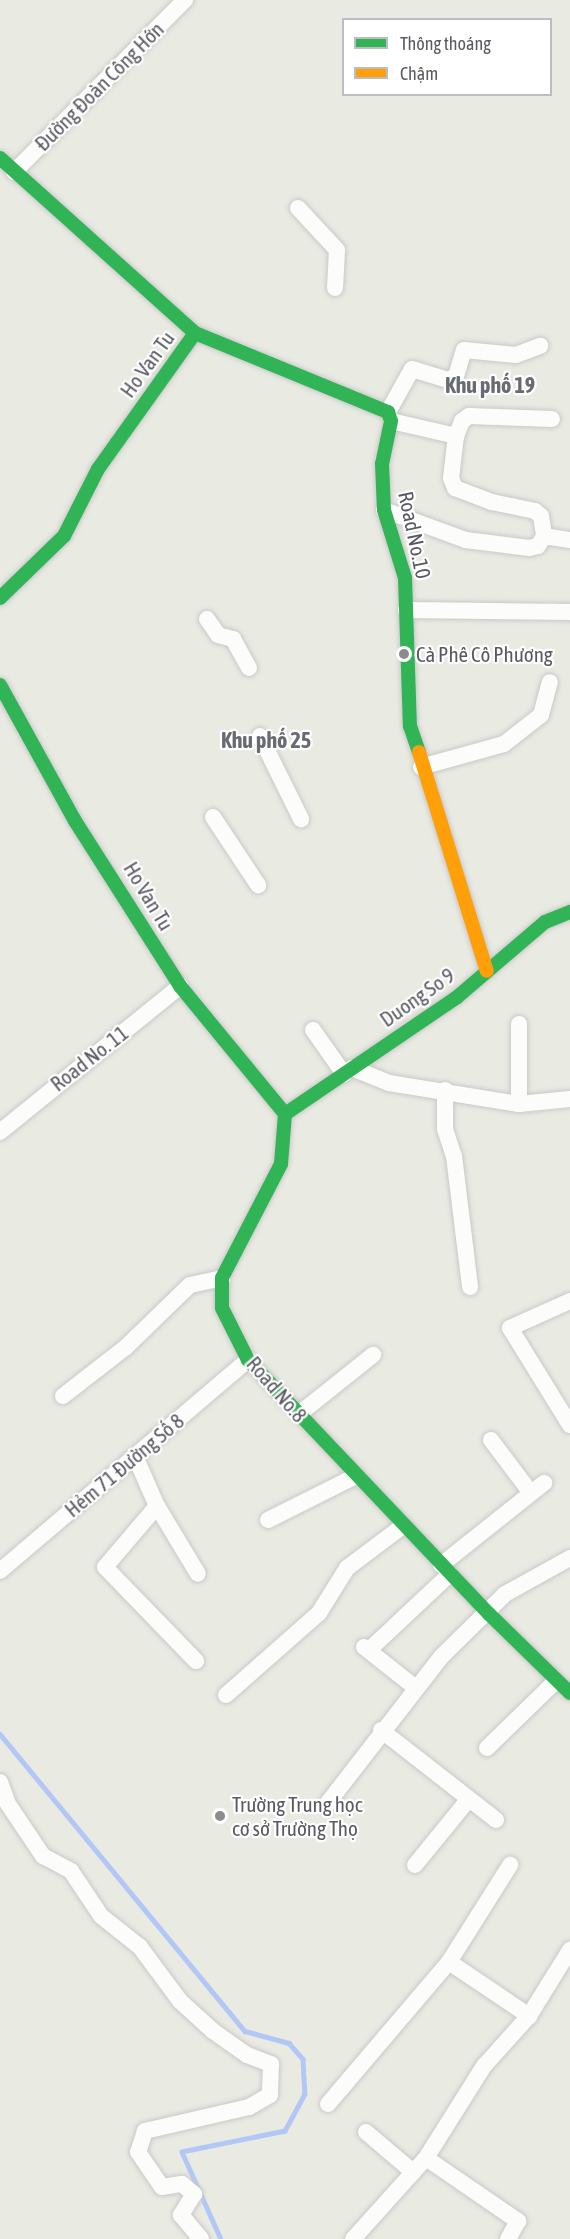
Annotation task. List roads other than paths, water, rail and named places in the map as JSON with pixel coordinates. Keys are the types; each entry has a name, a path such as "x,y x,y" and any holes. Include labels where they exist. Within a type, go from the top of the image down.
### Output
{"street":[{"name":"Đường Đoàn Công Hớn","path":"14,172 185,0"},
{"name":"Ho Van Tu","path":"0,159 195,333 98,469 64,536 0,598"},
{"path":"298,208 337,250 335,288"},
{"path":"195,333 389,417 456,436"},
{"path":"389,417 412,369 449,380 456,375 464,350 516,355 540,346"},
{"path":"384,510 466,540 529,548 538,546 544,536 541,516 535,511 492,502 451,484 456,436 462,421 469,416 552,419"},
{"name":"Road No.10","path":"389,417 382,464 384,510 405,578 410,726 421,766 444,823 457,880 487,971"},
{"path":"544,536 570,540"},
{"path":"406,610 570,612"},
{"path":"207,619 218,636 233,639 249,668"},
{"path":"421,766 504,744 542,715 550,682"},
{"name":"Ho Van Tu","path":"0,685 75,821 180,986 285,1114"},
{"path":"260,736 301,819"},
{"path":"213,818 258,885"},
{"name":"Duong So 9","path":"285,1114 456,998 544,922 570,912"},
{"name":"Road No. 11","path":"0,1132 180,986"},
{"path":"519,1024 519,1104"},
{"path":"314,1030 348,1071 389,1083 446,1090 519,1104 570,1099"},
{"path":"446,1090 445,1130 454,1156 470,1287"},
{"name":"Road No.8","path":"285,1114 281,1164 222,1278 222,1308 248,1360 403,1526 570,1693"},
{"path":"63,1396 126,1347 189,1285 222,1278"},
{"path":"570,1301 510,1328 570,1425"},
{"path":"299,1414 373,1354"},
{"name":"Hẻm 71 Đường Số 8","path":"0,1571 248,1360"},
{"path":"416,1688 367,1648 446,1570 537,1488 491,1440"},
{"path":"135,1456 157,1506 198,1574"},
{"path":"268,1520 356,1476"},
{"path":"157,1506 105,1567 196,1661"},
{"path":"226,1695 319,1613 347,1568 403,1526"},
{"path":"327,1804 381,1730 442,1656 489,1614 505,1594 570,1558"},
{"path":"487,1748 556,1680"},
{"path":"381,1730 496,1820"},
{"path":"0,1782 8,1804 43,1856 71,1871 100,1916 140,1947 180,2001 213,2031 248,2055 271,2064 270,2095 249,2107 145,2131 138,2152 162,2187 182,2184 194,2194 182,2215 201,2239"},
{"path":"415,1865 468,1800"},
{"path":"328,2104 449,1962 510,1865"},
{"path":"353,2239 426,2158 484,2066 529,2016 570,1950"},
{"path":"449,1962 529,2016"},
{"path":"366,2132 413,2172"},
{"path":"426,2158 518,2221 508,2239"}],"waterway":[{"path":"0,1734 245,2031 289,2043 303,2059 305,2094 285,2131 182,2152 221,2239"}],"place":[{"name":"Cà Phê Cô Phương","path":"404,654"},
{"name":"Trường Trung học cơ sở Trường Thọ","path":"220,1816"}],"district":[{"name":"Khu phố 19","path":"490,386"},
{"name":"Khu phố 25","path":"266,741"}]}
